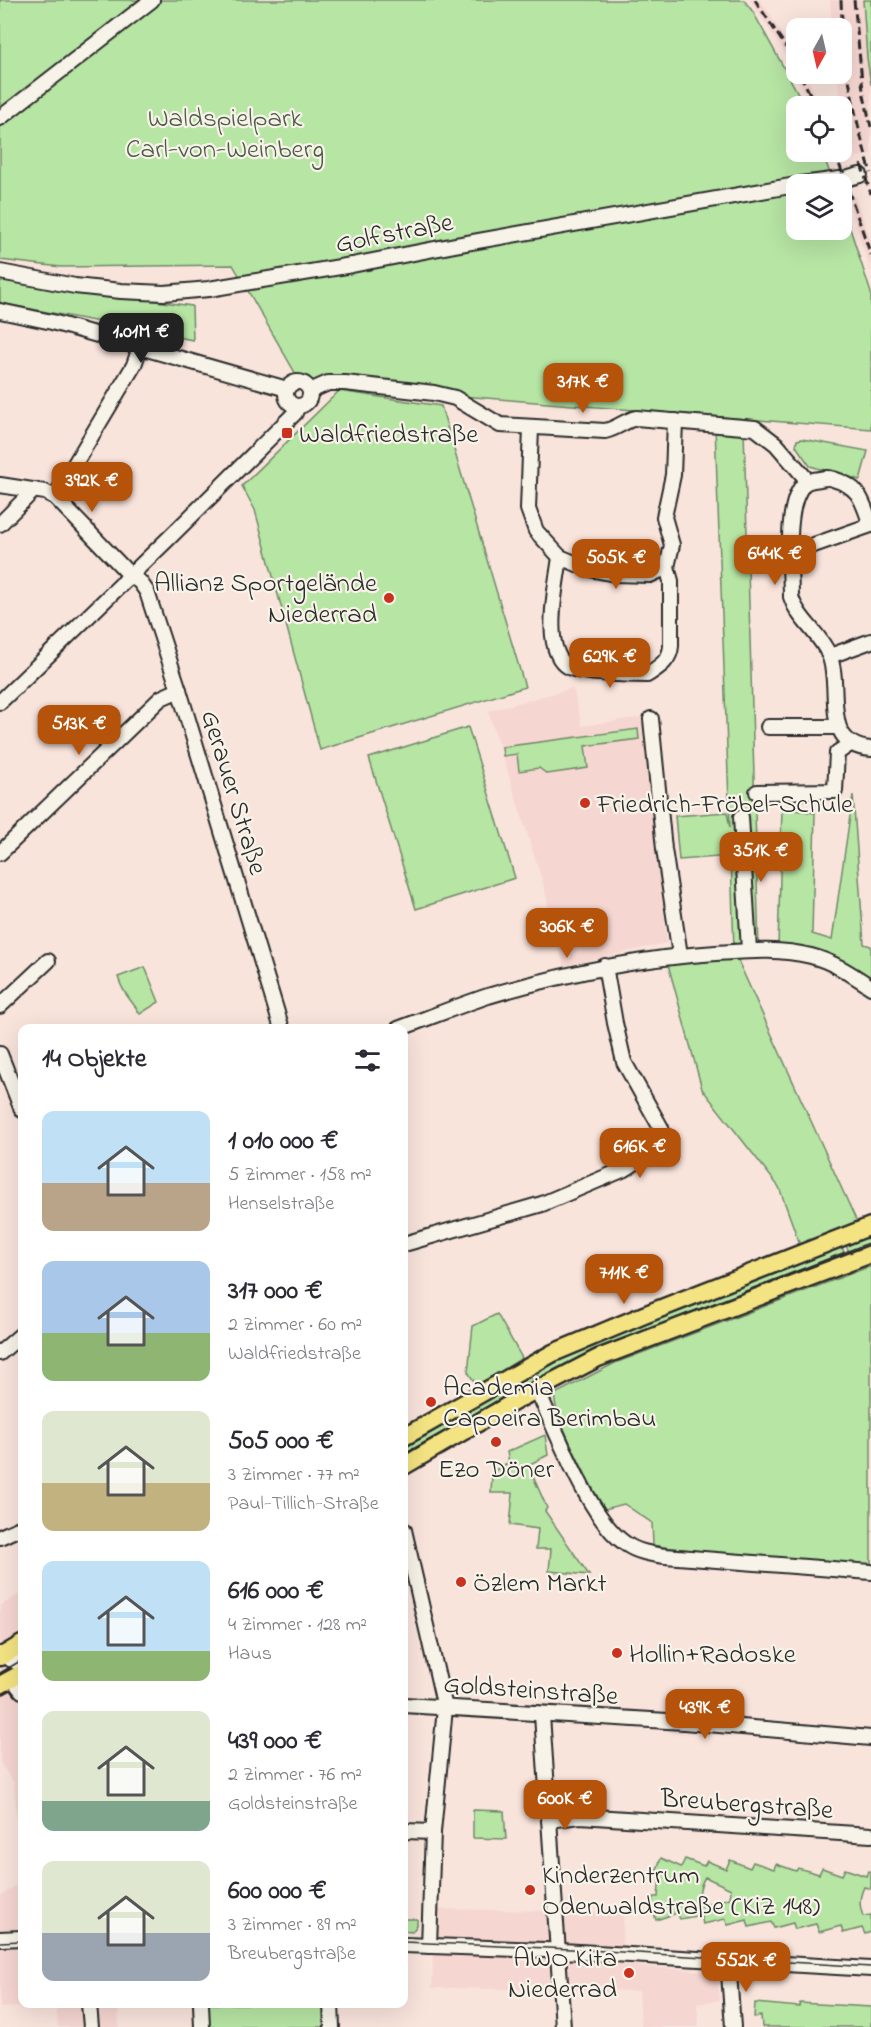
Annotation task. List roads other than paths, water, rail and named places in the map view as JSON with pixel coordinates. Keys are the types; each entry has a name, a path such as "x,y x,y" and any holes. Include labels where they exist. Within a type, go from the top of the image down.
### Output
{"main road":[{"path":"408,1435 553,1353 871,1226"},
{"path":"408,1464 598,1358 871,1254"},
{"path":"1,1656 18,1646"}],"street":[{"path":"0,118 152,0"},
{"name":"Golfstraße","path":"0,272 75,286 121,291 164,293 209,289 786,187"},
{"path":"0,310 52,322 286,389"},
{"path":"0,485 45,492 55,497 134,365 140,348"},
{"path":"0,702 225,484 295,413 297,407 307,403 310,391 301,382 292,383 286,389 287,401 297,407"},
{"path":"310,391 328,383 345,383 434,393 455,398 500,425 531,428 605,431 613,430 626,421 636,418 755,428 776,444 808,481"},
{"path":"560,557 551,622 556,650 569,667 647,675 666,660 671,646 671,581 667,567 672,545 664,517 673,475 675,421"},
{"path":"531,428 528,509 536,531 560,557 589,570 615,574 650,575 667,567"},
{"path":"791,553 871,525 858,492 845,482 830,478 808,481 803,485 791,513 791,553 791,597 795,610 824,645 830,656 838,727 850,744 871,749"},
{"path":"0,524 34,490"},
{"name":"Gerauer Straße","path":"55,497 130,575 140,582 147,592 280,1024"},
{"path":"830,656 871,641"},
{"path":"0,854 161,698 179,690"},
{"path":"651,719 664,849 680,956"},
{"path":"768,727 838,727"},
{"path":"757,792 835,791 837,753 850,744"},
{"path":"741,817 749,951"},
{"path":"408,1025 487,997 605,966 680,956 776,950 813,956 846,971 871,987"},
{"path":"0,1006 48,961"},
{"path":"408,1243 568,1194 627,1168 659,1147 663,1138 661,1128 624,1062 605,966"},
{"path":"0,1054 18,1100"},
{"path":"0,1353 18,1337"},
{"path":"537,1390 595,1510 610,1532 627,1546 665,1556 871,1572"},
{"path":"0,1537 18,1529"},
{"path":"408,1547 446,1708 433,1832 429,1946"},
{"path":"1,1656 18,1663"},
{"name":"Goldsteinstraße","path":"408,1705 684,1722 871,1738"},
{"path":"542,1715 563,2027"},
{"name":"Breubergstraße","path":"549,1820 580,1816 871,1835"},
{"path":"408,1831 433,1832"},
{"path":"0,1939 18,1938"},
{"path":"408,1945 558,1951 871,1969"},
{"path":"728,1960 733,2027"},
{"path":"89,2008 91,2027"},
{"path":"201,2008 202,2027"},
{"path":"331,2008 332,2027"}],"tram line":[{"path":"408,1452 537,1379 592,1351 871,1242"},
{"path":"0,1673 18,1662"},
{"path":"0,1942 18,1941"},
{"path":"408,1942 571,1949 871,1967"}],"railway":[{"path":"755,0 786,47"},
{"path":"841,0 850,88 871,173"},
{"path":"854,0 863,91 871,127"},
{"path":"805,84 811,96"},
{"path":"838,162 871,255"},
{"path":"861,164 871,194"}],"place":[{"name":"Waldfriedstraße","path":"287,433"},
{"name":"Allianz Sportgelände Niederrad","path":"389,598"},
{"name":"Friedrich-Fröbel-Schule","path":"585,803"},
{"name":"Academia Capoeira Berimbau","path":"431,1402"},
{"name":"Ezo Döner","path":"496,1442"},
{"name":"Özlem Markt","path":"461,1582"},
{"name":"Hollin+Radoske","path":"617,1653"},
{"name":"Kinderzentrum Odenwaldstraße (KiZ 148)","path":"530,1890"},
{"name":"AWO Kita Niederrad","path":"629,1973"}],"park label":[{"name":"Waldspielpark Carl-von-Weinberg","path":"225,132"}]}
